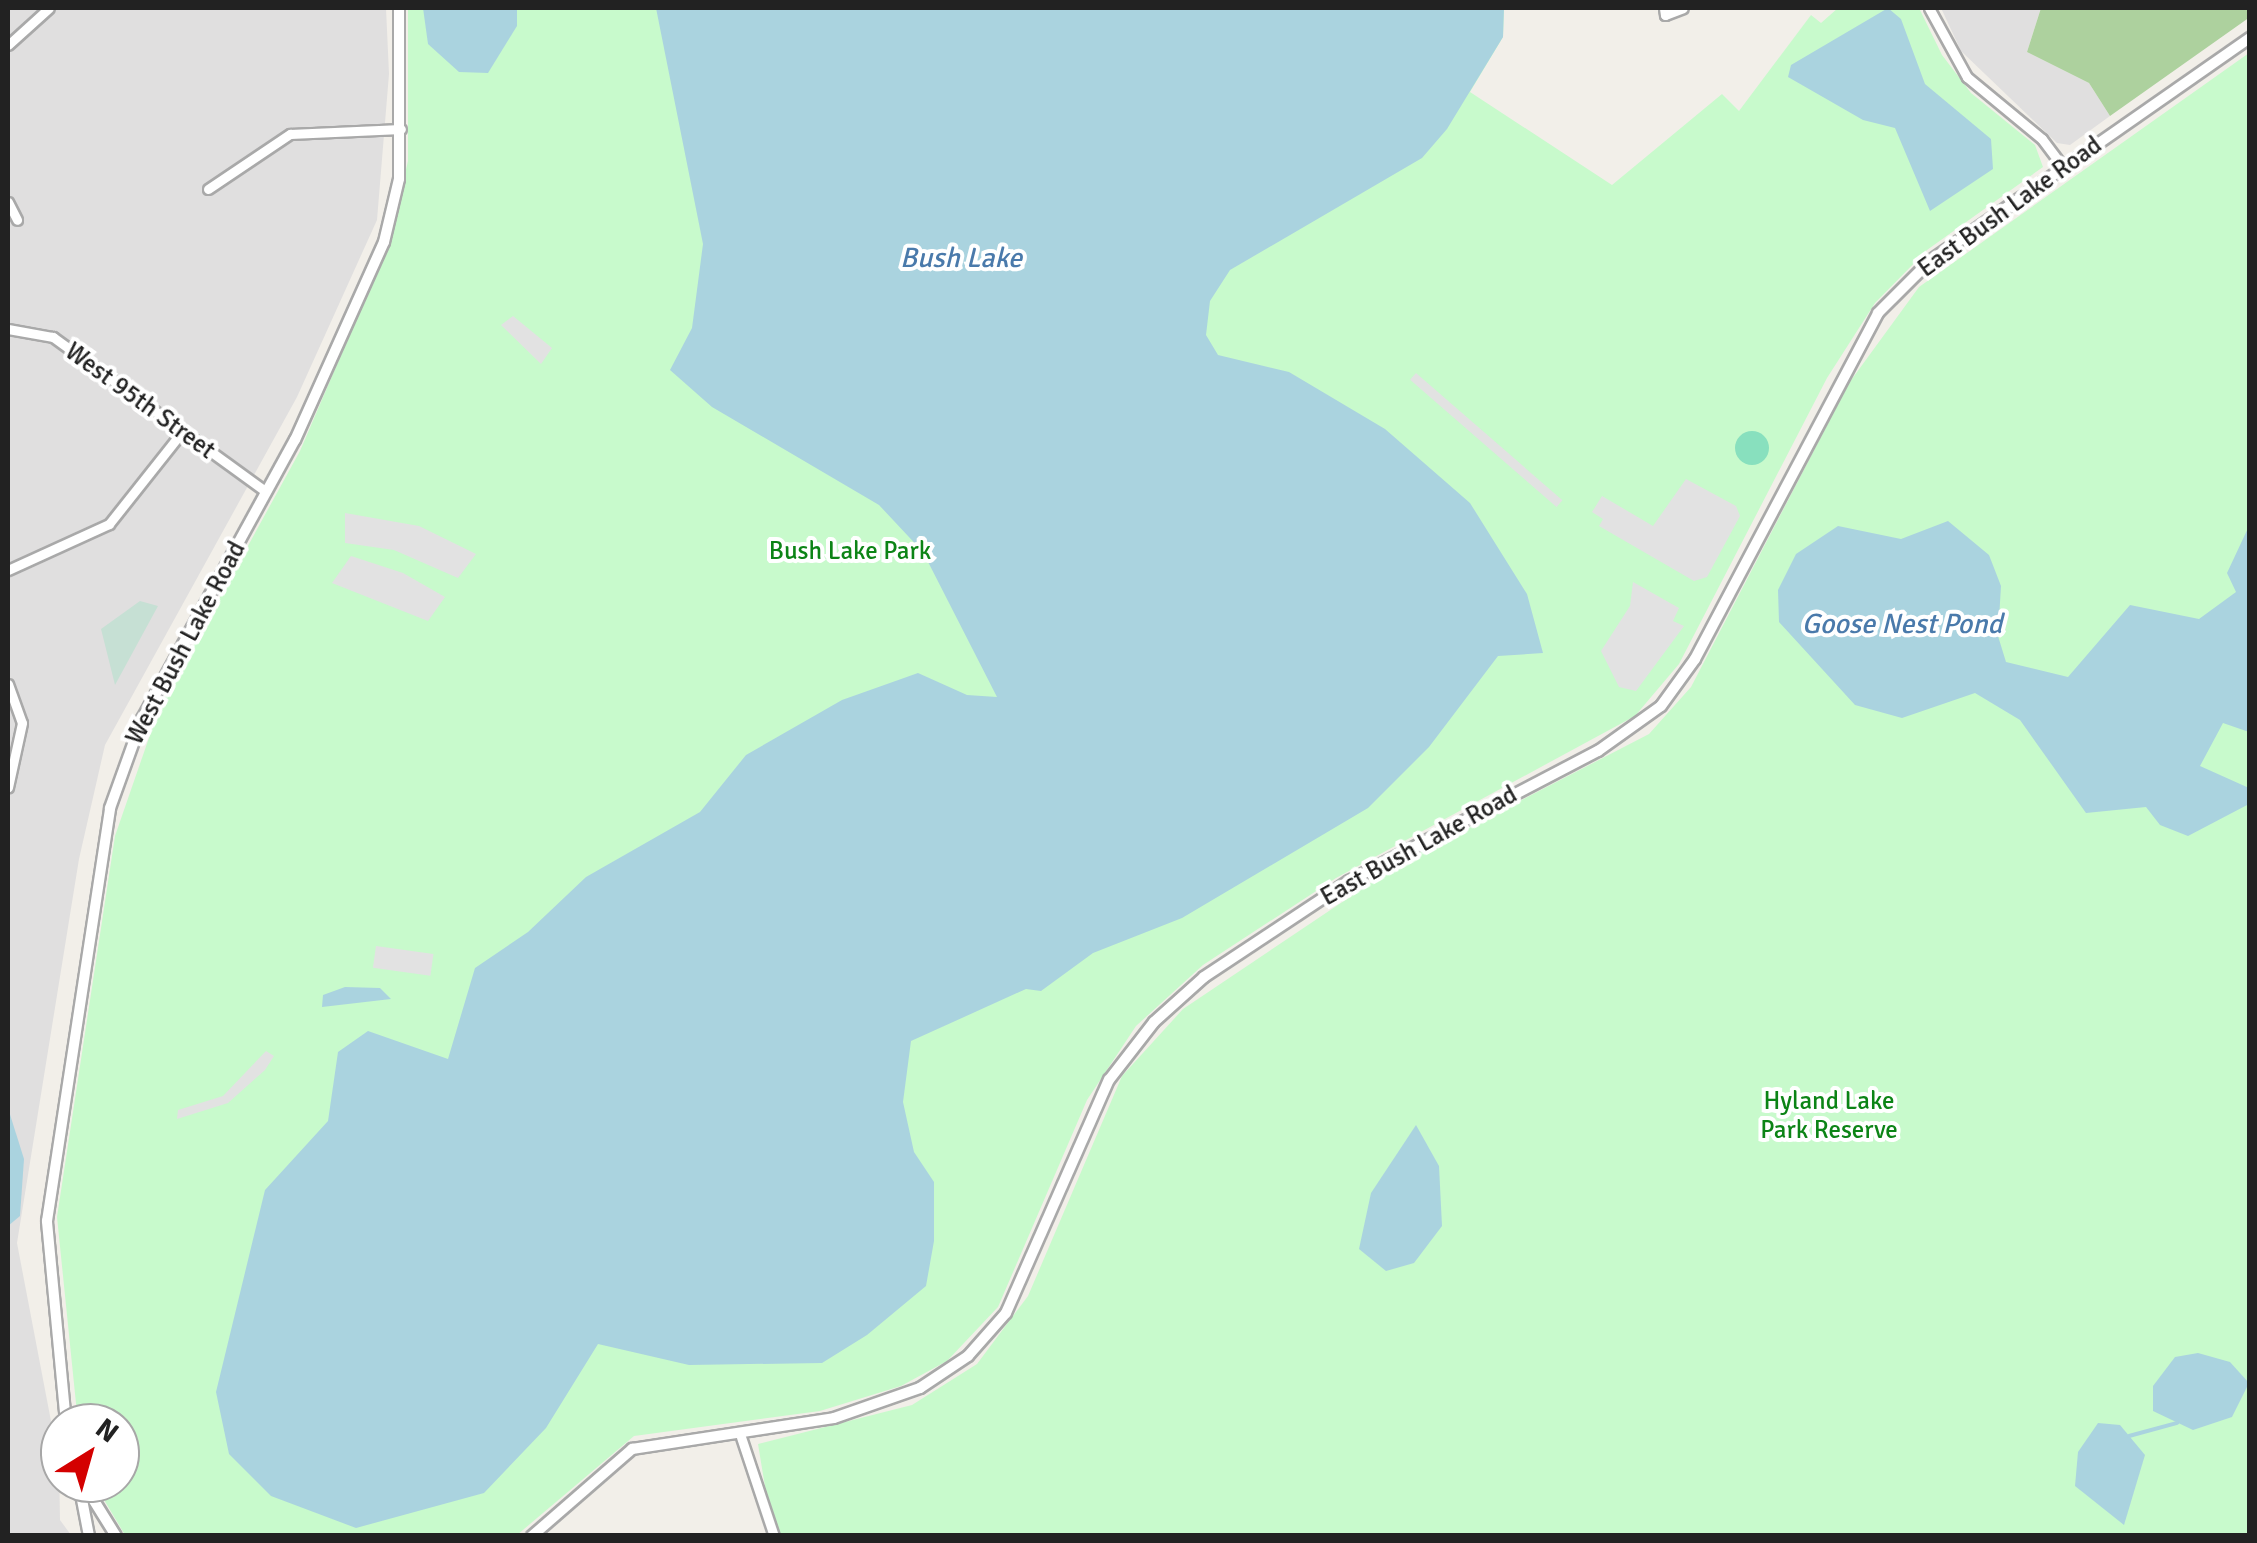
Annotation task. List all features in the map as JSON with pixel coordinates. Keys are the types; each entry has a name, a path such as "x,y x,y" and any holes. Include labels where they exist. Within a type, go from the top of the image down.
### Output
{"street":[{"path":"8,45 49,8"},
{"name":"West Bush Lake Road","path":"64,1403 47,1221 110,808 142,719 266,492 384,242 401,130 399,8"},
{"path":"1664,11 1683,8"},
{"path":"1929,8 1967,78 2042,139 2062,167"},
{"name":"East Bush Lake Road","path":"532,1536 632,1449 667,1438 740,1434 872,1408 920,1388 968,1356 1006,1313 1109,1080 1177,999 1348,881 1598,751 1661,706 1695,659 1878,313 1930,261 2250,38"},
{"path":"208,189 290,134 401,130"},
{"path":"8,202 17,220"},
{"name":"West 95th Street","path":"8,328 54,337 266,492"},
{"path":"8,570 109,524 181,432"},
{"path":"8,684 22,723 8,787"},
{"path":"740,1434 769,1534"},
{"path":"84,1503 89,1536"},
{"path":"94,1503 116,1536"}],"shaded area":[{"path":"8,8 386,8 389,74 377,220 297,397 105,745 79,859 17,1243 48,1403 40,1403 40,1503 60,1503 60,1520 71,1535 8,1536"},
{"path":"1941,8 2041,8 2027,52 2089,83 2110,116 2070,145 2057,143 1961,51"},
{"path":"513,316 552,348 541,364 501,325"},
{"path":"1416,373 1562,500 1557,507 1410,380"},
{"path":"1686,479 1736,506 1740,516 1707,577 1694,581 1599,526 1603,519 1592,512 1602,496 1653,526"},
{"path":"345,513 419,526 476,554 458,578 394,550 345,543"},
{"path":"351,556 403,573 445,597 428,621 332,583"},
{"path":"1633,582 1679,608 1673,621 1684,626 1636,691 1619,687 1601,651 1630,606"},
{"path":"376,946 433,954 430,976 373,968"},
{"path":"266,1051 274,1056 265,1070 228,1103 177,1119 178,1110 223,1096"}],"green space":[{"name":"Bush Lake Park","path":"408,8 1504,8 1503,37 1470,92 1612,185 1722,94 1739,111 1811,15 1821,23 1838,8 1919,8 1942,55 1971,93 2035,145 2043,167 1927,250 1875,303 1827,378 1679,664 1635,716 1336,878 1203,965 1136,1026 1087,1100 998,1307 947,1361 901,1386 820,1411 634,1436 517,1535 125,1535 106,1503 140,1503 140,1403 76,1403 57,1217 115,836 160,706 300,451 388,245 408,161"},
{"path":"2041,8 2249,8 2250,17 2110,116 2089,83 2027,52"},
{"name":"Hyland Lake Park Reserve","path":"2249,53 2249,1535 773,1535 758,1444 912,1405 977,1364 1028,1296 1122,1076 1183,1009 1402,862 1649,734 1691,687 1849,383 1919,287"},
{"path":"1752,431 1764,436 1769,448 1764,460 1752,465 1740,460 1735,448 1740,436"},
{"path":"140,601 158,606 115,685 101,629"}],"water":[{"path":"423,8 517,8 517,26 488,73 459,72 428,44"},
{"name":"Bush Lake","path":"656,8 1504,8 1503,37 1447,129 1422,158 1230,270 1210,301 1206,335 1218,355 1289,372 1385,429 1470,503 1527,594 1543,653 1498,656 1429,747 1368,808 1182,918 1093,953 1041,991 1026,989 911,1041 903,1102 914,1152 934,1182 934,1241 926,1286 867,1335 822,1363 689,1365 598,1344 546,1428 484,1493 356,1528 271,1496 229,1454 216,1392 265,1190 328,1121 338,1052 368,1031 448,1059 475,968 528,932 586,877 700,812 746,755 842,700 918,673 967,695 997,697 923,552 879,505 712,407 670,370 692,328 703,244"},
{"path":"1888,8 1901,19 1925,84 1991,139 1993,169 1930,211 1895,128 1863,120 1788,77 1791,65"},
{"name":"Goose Nest Pond","path":"1948,521 1989,555 2001,586 1998,636 2006,662 2068,677 2130,605 2199,619 2236,592 2227,573 2249,526 2249,732 2223,723 2200,766 2249,788 2249,804 2188,836 2160,825 2146,807 2086,813 2020,720 1975,693 1902,718 1855,705 1779,622 1778,590 1796,554 1838,526 1901,539"},
{"path":"345,987 380,988 391,999 322,1007 323,995"},
{"path":"8,1108 24,1159 20,1216 8,1226"},
{"path":"1416,1125 1439,1166 1442,1226 1414,1263 1386,1271 1359,1249 1371,1193"},
{"path":"2198,1353 2230,1362 2249,1383 2232,1417 2193,1430 2153,1411 2153,1386 2175,1357"},
{"path":"2098,1423 2120,1425 2145,1455 2124,1525 2075,1486 2078,1452"}],"waterway":[{"path":"2129,1436 2177,1423"}]}
